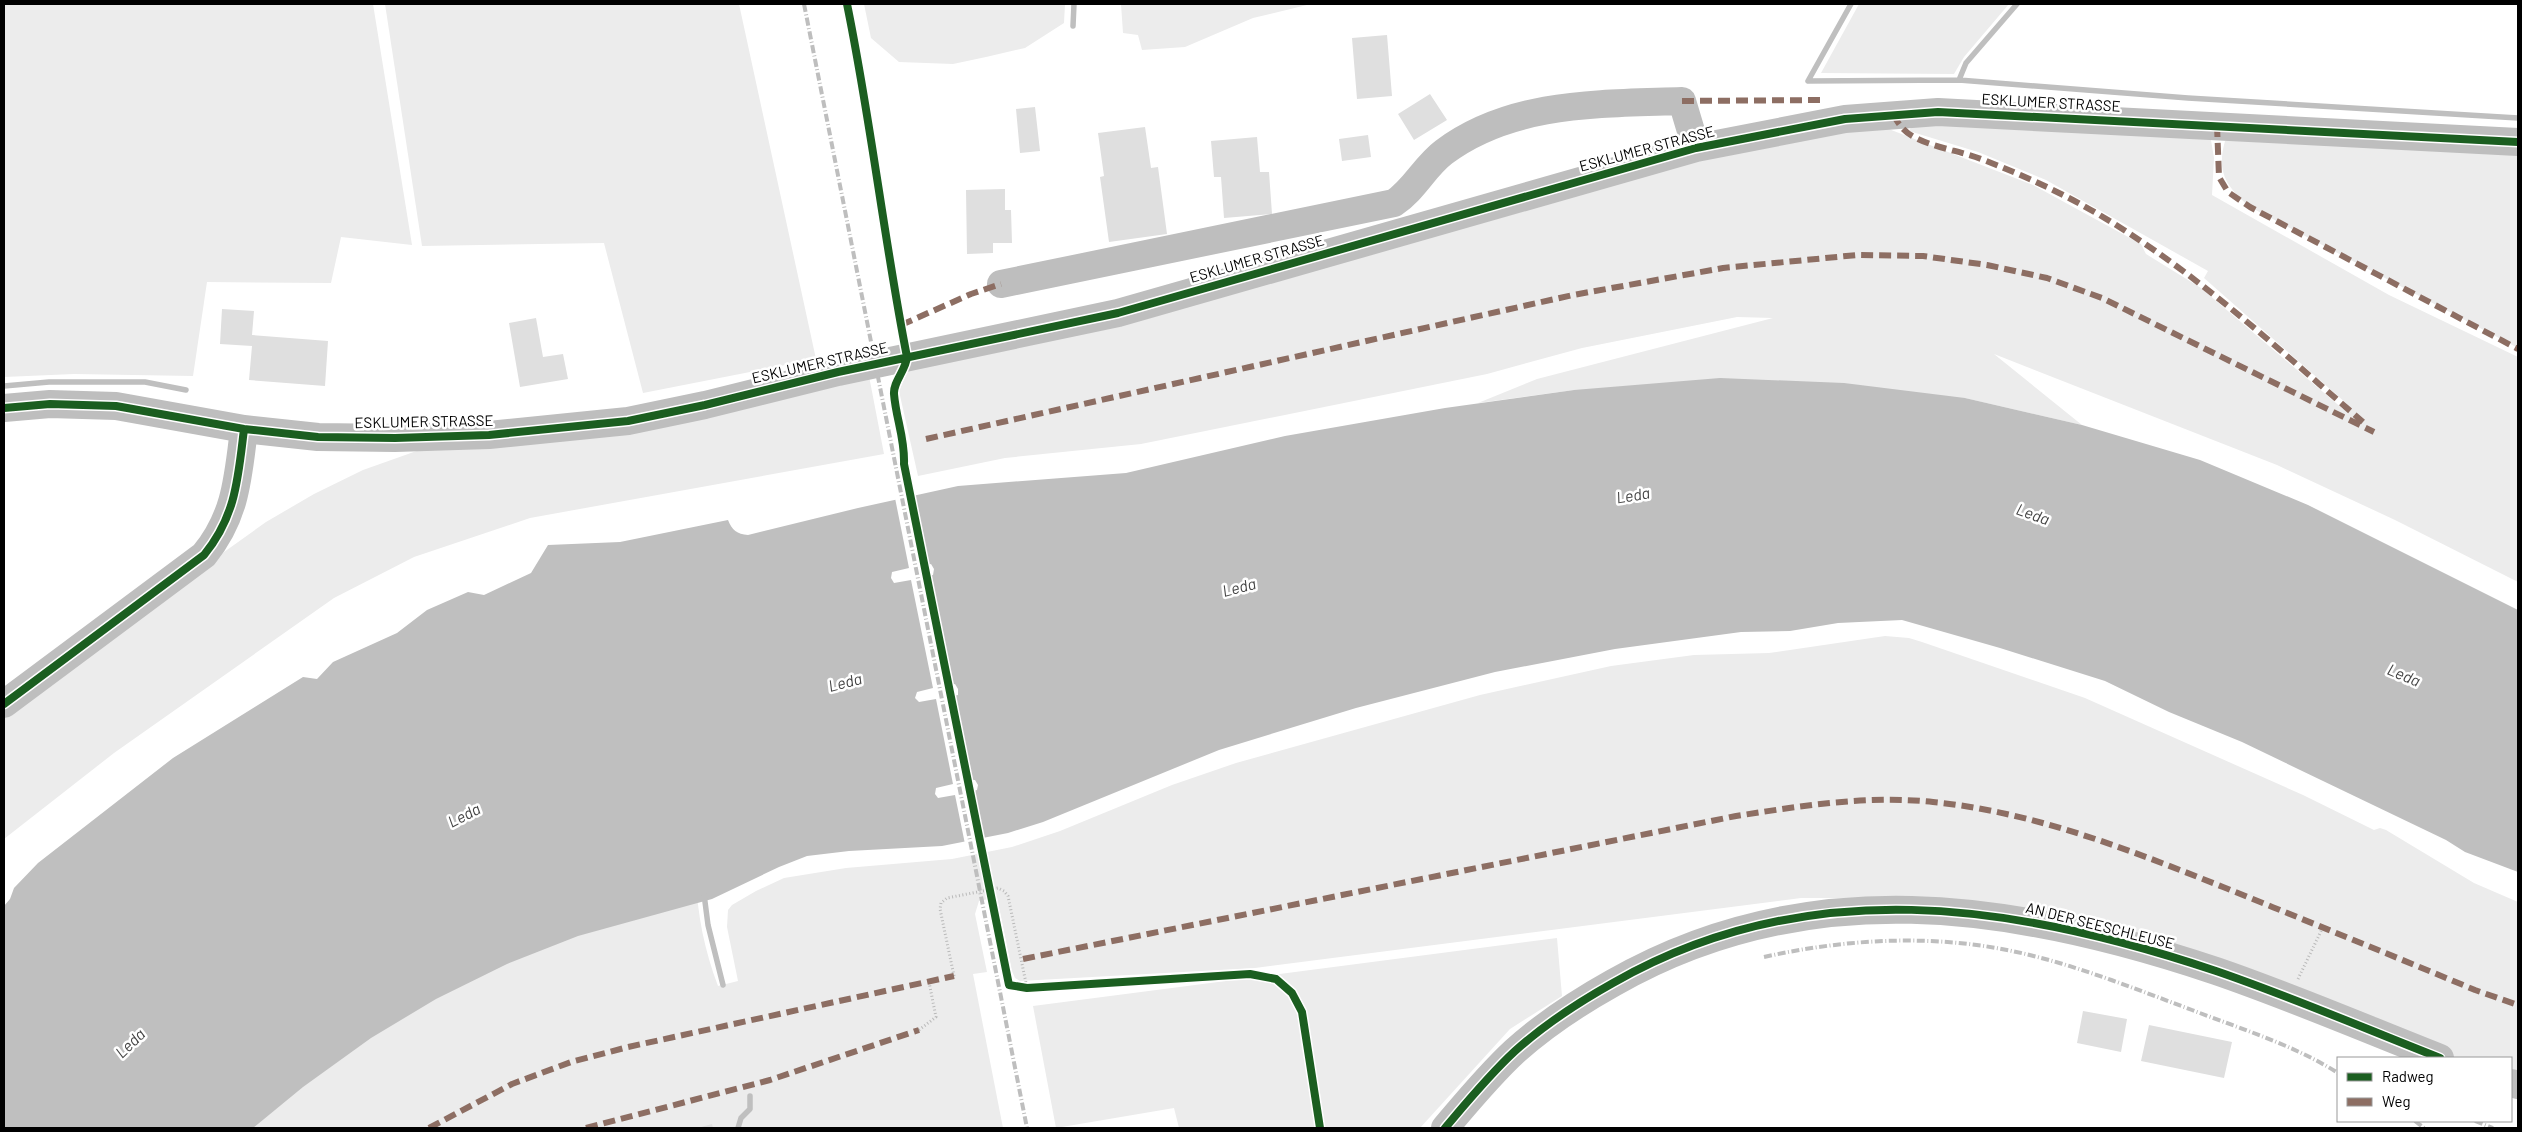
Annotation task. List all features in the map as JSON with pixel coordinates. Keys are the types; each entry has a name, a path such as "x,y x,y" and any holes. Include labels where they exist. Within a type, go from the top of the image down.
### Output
{"street":[{"name":"ESKLUMER STRASSE","path":"1001,284 1394,203 1404,197 1425,170 1443,152 1465,138 1493,125 1547,110 1584,105 1682,101 1696,148"},
{"name":"ESKLUMER STRASSE","path":"4,408 50,404 116,406 244,429 318,437 435,437 590,426 665,414 838,372 1118,313 1696,148 1845,120 1938,112 2518,142"},
{"path":"4,704 204,555 217,540 232,506 244,429"},
{"name":"AN DER SEESCHLEUSE","path":"1445,1128 1472,1095 1516,1050 1581,1001 1645,965 1685,948 1735,931 1787,918 1838,912 1897,909 1956,911 2045,924 2134,946 2218,972 2437,1057"}],"path":[{"path":"954,976 940,909 941,903 947,898 998,888 1008,896 1027,988"},
{"path":"2295,986 2323,927"},
{"path":"919,1030 936,1017 929,982"}],"shaded area":[{"path":"4,4 373,4 412,245 341,237 331,283 207,282 193,376 74,374 4,377"},
{"path":"385,4 739,4 816,359 643,393 604,243 422,246"},
{"path":"864,4 1065,4 1064,23 1025,48 953,64 899,62 871,38"},
{"path":"1121,4 1311,4 1253,18 1185,47 1142,50 1138,35 1123,33"},
{"path":"1859,4 2009,4 1964,57 1954,74 1821,73"},
{"path":"1913,124 2196,133 2211,140 2214,158 2212,195 2389,295 2518,357 2518,582 2395,520 2277,465 1994,354 2082,425 1965,398 1574,390 1478,403 1537,379 1773,318 1737,317 1582,348 1487,374 1141,444 1005,458 918,476 899,391 909,367 1734,151 1881,126 2033,185 2141,244 2146,254 2201,288 2343,409 2347,404 2204,278 2208,271 2046,180 1978,152 1909,131"},
{"path":"2236,137 2518,151 2518,348 2250,207 2235,193 2223,171 2222,162 2225,141"},
{"path":"869,376 884,454 530,518 414,557 334,598 114,753 4,839 4,709 266,522 314,494 363,470 425,448"},
{"path":"1885,636 1909,638 1922,642 2085,698 2303,795 2374,830 2380,828 2386,830 2474,883 2518,902 2518,1085 2512,1083 2512,1057 2437,1057 2218,972 1873,898 1801,898 1255,968 1020,981 1015,978 1012,971 997,897 979,901 975,914 987,972 973,974 1003,1128 210,1128 320,1039 696,877 702,933 718,986 738,981 727,927 728,910 732,905 756,891 784,878 846,868 952,859 1012,847 1060,831 1172,785 1236,763 1480,695 1611,666 1694,655 1769,653"},
{"path":"1557,938 1562,996 1510,1029 1420,1128 1179,1128 1174,1108 1056,1128 1033,1006"}],"water":[{"name":"Leda","path":"1720,378 1844,383 1965,398 2082,425 2200,460 2308,505 2518,610 2518,872 2465,852 2446,840 2242,742 2169,712 2105,681 2000,648 1902,620 1838,623 1790,631 1741,632 1615,649 1495,672 1356,708 1219,750 1043,822 1008,833 942,846 849,851 807,856 779,867 712,899 578,936 507,964 436,999 371,1038 303,1087 253,1128 4,1128 4,906 10,899 14,888 38,863 173,758 303,677 317,679 333,662 397,633 427,610 468,592 484,595 531,573 548,545 620,542 728,520 735,531 748,535 958,486 1126,473 1285,436 1445,408 1574,390"}],"pier":[{"path":"913,495 927,565 931,564 934,569 933,575 929,576 951,685 955,684 958,689 958,695 953,696 970,780 975,780 978,785 977,790 973,791 983,840 965,844 955,795 938,798 935,794 936,788 953,784 936,699 919,702 915,698 917,692 933,688 911,580 894,583 891,578 892,572 909,568 895,498"}],"building":[{"path":"1387,35 1392,96 1357,99 1352,38"},
{"path":"1430,94 1447,120 1414,140 1398,114"},
{"path":"1035,107 1040,151 1020,153 1016,109"},
{"path":"1145,127 1151,168 1158,167 1167,234 1109,242 1100,177 1104,176 1098,133"},
{"path":"1368,135 1371,157 1342,161 1339,139"},
{"path":"1257,137 1260,172 1269,172 1272,214 1224,218 1221,177 1214,177 1211,141"},
{"path":"1005,189 1005,210 1011,210 1012,243 993,243 993,253 967,254 966,190"},
{"path":"222,309 254,311 252,335 328,341 325,386 249,380 252,346 220,344"},
{"path":"536,318 543,357 563,354 568,379 520,387 509,323"},
{"path":"2083,1011 2127,1019 2121,1052 2077,1043"},
{"path":"2149,1025 2232,1042 2224,1078 2141,1061"},
{"path":"712,1124 713,1128 701,1128 701,1127"}],"waterway":[{"path":"1073,26 1074,4"},
{"path":"1851,4 1808,81 1959,80 2188,98 2518,118"},
{"path":"1959,80 1966,63 2017,4"},
{"path":"4,386 49,382 145,382 186,390"},
{"path":"704,894 708,925 723,985"},
{"path":"738,1128 741,1118 750,1109 750,1096"}],"railway":[{"path":"804,4 1027,1128"},
{"path":"1764,957 1826,946 1888,941 1950,942 2012,951 2035,956 2103,977 2248,1031 2304,1054 2337,1072"},
{"path":"2416,1122 2424,1128"},
{"path":"2478,1122 2493,1128"}],"marked path":[{"path":"1682,101 1820,100"},
{"path":"1893,114 1908,134 1932,144 1981,159 2034,181 2094,212 2136,238 2214,295 2363,422"},
{"path":"2217,125 2219,177 2228,192 2250,207 2518,349"},
{"path":"926,439 1573,295 1723,268 1857,255 1923,256 1987,265 2047,278 2102,298 2374,432"},
{"path":"901,325 971,294 1001,284"},
{"path":"1023,959 1736,816 1834,803 1908,800 1971,807 2008,814 2117,846 2475,990 2518,1005"},
{"path":"429,1128 512,1084 571,1062 628,1047 954,976"},
{"path":"586,1128 770,1080 919,1030"}],"cycle path":[{"path":"847,4 907,357 894,389 904,464 1009,985 1027,988 1250,974 1276,979 1292,993 1302,1012 1320,1128"},
{"path":"4,408 50,404 116,406 244,429 318,437 395,438 489,435 628,421 705,405 838,372 1118,313 1696,148 1845,119 1938,112 2518,142"},
{"path":"4,704 204,555 223,526 234,496 244,429"},
{"path":"1445,1128 1487,1079 1515,1051 1562,1014 1613,983 1686,948 1761,925 1836,912 1911,910 1988,916 2064,929 2140,947 2216,971 2301,1002 2438,1057"}]}
